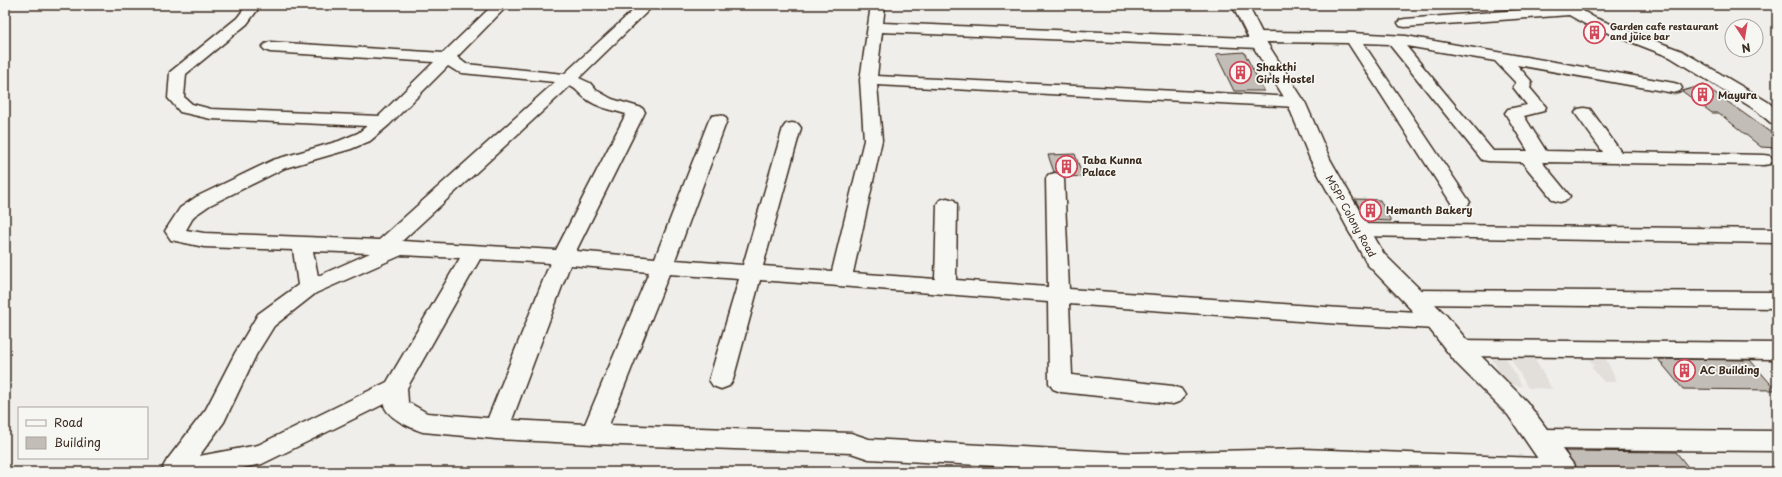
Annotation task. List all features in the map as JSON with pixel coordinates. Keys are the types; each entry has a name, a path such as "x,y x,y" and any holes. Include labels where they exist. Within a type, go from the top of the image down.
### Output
{"street":[{"path":"254,5 242,21 178,72 176,98 186,108 211,114 383,121"},
{"path":"478,5 500,6"},
{"path":"395,388 262,454 189,468 176,467 214,415 246,352 266,320 309,288 392,247 647,5"},
{"path":"841,278 873,140 868,80 878,5"},
{"name":"MSPP Colony Road","path":"1240,5 1257,40 1296,102 1320,159 1375,259 1436,321 1459,348 1517,408 1563,471"},
{"path":"500,6 383,121 364,137 345,145 279,164 203,201 187,212 175,231 178,235 204,240 392,247 473,253 563,257 662,266 841,278 945,287 1436,321"},
{"path":"1405,22 1568,8 1590,21 1676,54 1762,106 1777,119"},
{"path":"875,27 1257,40 1352,38 1393,40 1674,88"},
{"path":"1352,38 1460,202"},
{"path":"1393,40 1488,156 1764,160"},
{"path":"270,46 447,58 462,68 568,80 584,86 590,94 606,103 636,112 563,257 496,429"},
{"path":"1501,58 1524,82 1524,85 1521,86 1538,107 1514,113 1534,157 1560,196"},
{"path":"868,80 1296,102"},
{"path":"1584,113 1616,158"},
{"path":"593,434 662,266 718,120"},
{"path":"721,380 792,128"},
{"path":"1055,179 1061,383 1173,395"},
{"path":"945,287 947,204"},
{"path":"1358,230 1777,236"},
{"path":"302,243 309,288"},
{"path":"473,253 395,388 396,407 423,422 496,429 593,434 851,443 869,449 1038,465 1135,467 1251,466 1303,459 1563,471"},
{"path":"1413,297 1777,300"},
{"path":"1459,348 1777,352"},
{"path":"1540,439 1777,441"}],"shaded area":[{"path":"1490,356 1505,356 1522,386 1507,385"},
{"path":"1587,356 1605,357 1617,382 1604,382 1591,367 1594,366"},
{"path":"1510,357 1534,358 1552,389 1528,388"}],"building":[{"name":"Shakthi Girls Hostel","path":"1244,52 1264,91 1234,91 1216,54"},
{"path":"1704,85 1777,137 1777,148 1761,147 1719,113 1712,113 1682,91"},
{"name":"Taba Kunna Palace","path":"1075,154 1083,177 1064,176 1054,172 1048,155"},
{"name":"Hemanth Bakery","path":"1355,199 1380,200 1391,221 1366,220"},
{"path":"1658,359 1750,360 1776,390 1683,389"},
{"path":"1565,451 1676,452 1692,472 1578,472"}],"place":[{"name":"Garden cafe restaurant and juice bar","path":"1595,32"},
{"name":"Shakthi Girls Hostel","path":"1240,73"},
{"name":"Mayura","path":"1702,95"},
{"name":"Taba Kunna Palace","path":"1066,166"},
{"name":"Hemanth Bakery","path":"1370,210"},
{"name":"AC Building","path":"1684,370"}]}
